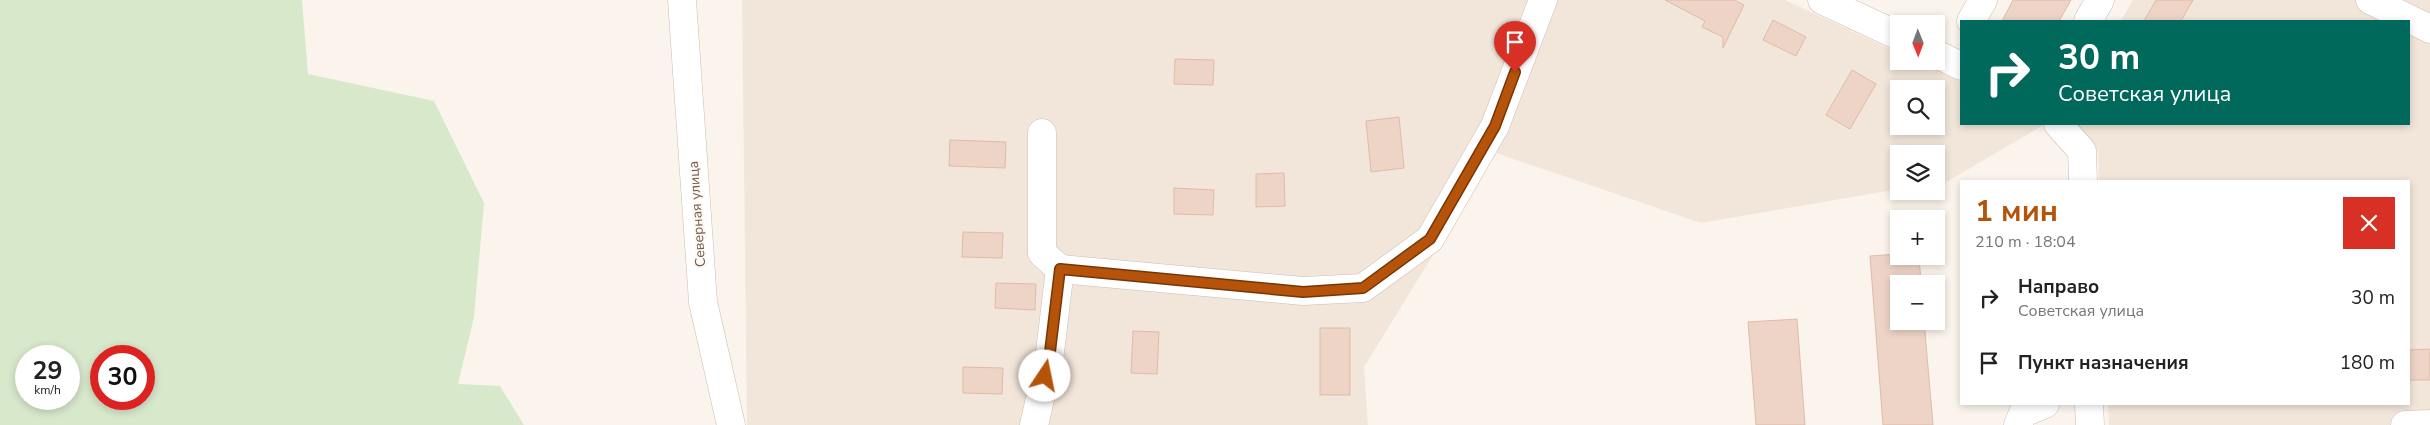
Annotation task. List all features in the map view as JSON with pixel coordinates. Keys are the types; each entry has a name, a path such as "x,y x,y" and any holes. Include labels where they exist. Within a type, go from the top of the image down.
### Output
{"street":[{"name":"Северная улица","path":"682,0 703,302 731,425"},
{"path":"1042,133 1042,253 1060,269 1303,292 1363,288 1430,239 1495,126 1543,0"},
{"path":"1822,0 1890,32"},
{"path":"1972,20 1982,0"},
{"path":"2089,20 2100,0"},
{"path":"2370,0 2430,29"},
{"path":"2059,125 2082,151 2083,180"},
{"path":"1034,425 1049,360 1060,269"},
{"path":"2018,425 2023,413 2043,405"},
{"path":"2089,405 2090,425"},
{"path":"2405,425 2430,424"}],"shaded area":[{"path":"742,0 1785,0 1890,49 1890,70 1935,70 1960,82 1960,125 2043,125 1948,181 1945,182 1945,145 1890,145 1890,191 1701,223 1496,153 1364,367 1368,425 747,425"},
{"path":"2133,0 2430,0 2430,425 2109,425 2108,405 2410,405 2410,180 2099,180 2098,152 2078,125 2410,125 2410,20 2122,20"}],"green space":[{"path":"0,0 302,0 308,74 434,101 484,203 474,317 458,384 500,386 524,425 0,425"}],"building":[{"path":"1665,0 1734,0 1744,5 1723,48 1723,37 1702,27 1705,21"},
{"path":"2013,0 2071,0 2060,20 2003,20"},
{"path":"2156,0 2193,0 2182,20 2145,20"},
{"path":"1773,20 1806,37 1796,56 1763,40"},
{"path":"1175,59 1214,60 1213,85 1174,84"},
{"path":"1852,70 1876,84 1850,129 1826,115"},
{"path":"1399,117 1404,168 1371,172 1366,121"},
{"path":"950,140 1006,142 1005,168 949,166"},
{"path":"1284,173 1285,206 1256,207 1256,174"},
{"path":"1174,188 1214,190 1213,215 1174,214"},
{"path":"963,232 1003,233 1002,258 962,257"},
{"path":"1890,255 1890,265 1920,265 1920,275 1890,275 1890,330 1925,330 1933,425 1883,425 1870,256"},
{"path":"996,283 1036,284 1035,310 995,308"},
{"path":"1797,319 1805,425 1756,425 1748,322"},
{"path":"1320,328 1350,328 1350,395 1320,395"},
{"path":"1133,331 1159,332 1157,374 1131,373"},
{"path":"2430,349 2430,380 2410,380 2410,350"},
{"path":"963,367 1003,368 1002,394 963,393"}],"route":[{"path":"1045,376 1049,360 1060,269 1303,292 1363,288 1430,239 1495,126 1515,72"}]}
